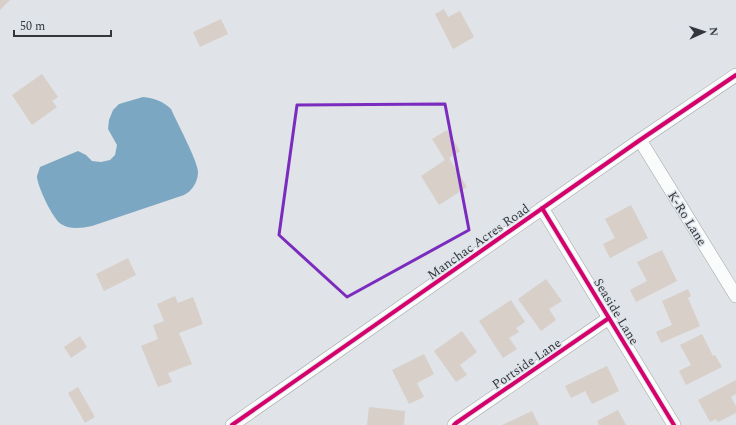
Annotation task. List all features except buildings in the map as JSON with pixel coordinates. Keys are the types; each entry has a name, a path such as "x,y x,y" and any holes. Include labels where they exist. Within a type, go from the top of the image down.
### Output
{"street":[{"name":"Manchac Acres Road","path":"232,425 640,140 736,76"},
{"name":"K-Ro Lane","path":"640,140 736,296"},
{"name":"Seaside Lane","path":"542,208 674,425"},
{"name":"Portside Lane","path":"454,425 609,318"}],"highlighted area":[{"path":"445,104 469,230 347,297 279,235 297,105"}],"water":[{"path":"143,97 158,100 171,109 191,150 197,167 198,176 194,186 184,195 92,226 72,228 61,224 54,216 42,194 37,176 40,167 78,151 86,155 92,161 101,162 110,160 115,155 117,145 108,129 109,120 113,110 119,104"}],"cycle path":[{"path":"232,425 640,140 736,75"},
{"path":"542,208 674,425"},
{"path":"454,425 609,318"}]}
